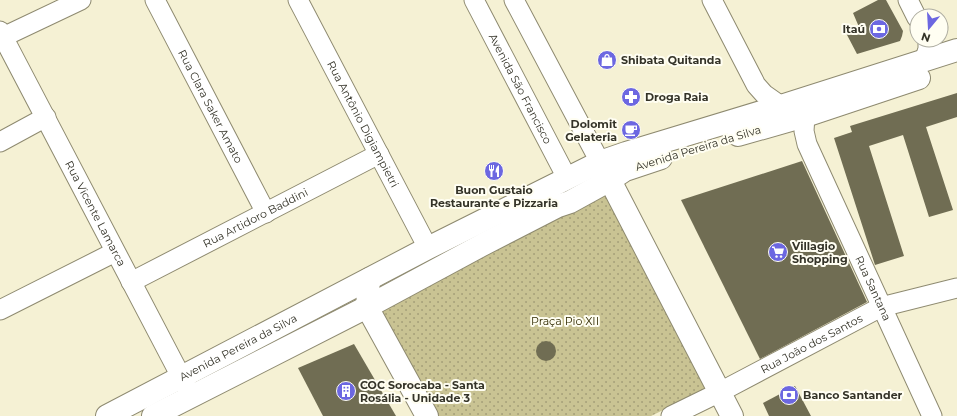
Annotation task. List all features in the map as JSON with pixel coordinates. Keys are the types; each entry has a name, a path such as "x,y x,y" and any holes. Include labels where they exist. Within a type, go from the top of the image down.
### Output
{"main road":[{"name":"Avenida Pereira da Silva","path":"107,416 186,387 367,307 484,244 558,206 570,202 626,153 957,50"},
{"name":"Avenida Pereira da Silva","path":"153,416 186,387 369,279 567,178 605,171 625,170 640,164 805,116 957,66"},
{"path":"605,171 732,416"},
{"path":"369,279 367,307 427,416"}],"street":[{"path":"2,34 81,0"},
{"name":"Rua Clara Saker Amato","path":"155,0 266,213"},
{"name":"Rua Antônio Digiampietri","path":"298,0 428,248"},
{"name":"Avenida São Francisco","path":"474,0 567,178"},
{"path":"514,0 605,171"},
{"path":"712,0 756,85 764,94 781,106"},
{"name":"Rua Vicente Lamarca","path":"2,34 186,387"},
{"path":"924,61 928,48"},
{"name":"Rua Santana","path":"805,116 804,132 807,144 932,416"},
{"path":"0,142 46,117"},
{"name":"Rua Artidoro Baddini","path":"132,282 379,154"},
{"path":"0,310 115,252"},
{"name":"Rua João dos Santos","path":"671,416 720,392 881,307 957,288"}],"green space":[{"name":"Praça Pio XII","path":"605,193 706,389 651,416 439,416 381,310"}],"building":[{"name":"Itaú","path":"878,0 886,0 903,31 902,36 900,41 857,54 846,33 859,27 853,13"},
{"path":"957,93 957,117 926,127 953,210 929,217 903,135 869,146 904,256 875,265 834,138 852,132 850,126"},
{"name":"Villagio Shopping","path":"802,161 867,302 760,359 681,200"},
{"path":"542,341 550,341 556,347 556,355 550,361 542,361 536,355 536,347"},
{"name":"COC Sorocaba - Santa Rosália - Unidade 3","path":"354,344 396,416 323,416 298,368"},
{"name":"Banco Santander","path":"795,386 811,416 769,416 763,403"}],"place":[{"name":"Itaú","path":"879,29"},
{"name":"Shibata Quitanda","path":"607,60"},
{"name":"Droga Raia","path":"631,97"},
{"name":"Dolomit Gelateria","path":"631,130"},
{"name":"Buon Gustaio Restaurante e Pizzaria","path":"494,171"},
{"name":"Villagio Shopping","path":"778,252"},
{"name":"COC Sorocaba - Santa Rosália - Unidade 3","path":"346,391"},
{"name":"Banco Santander","path":"789,395"}]}
